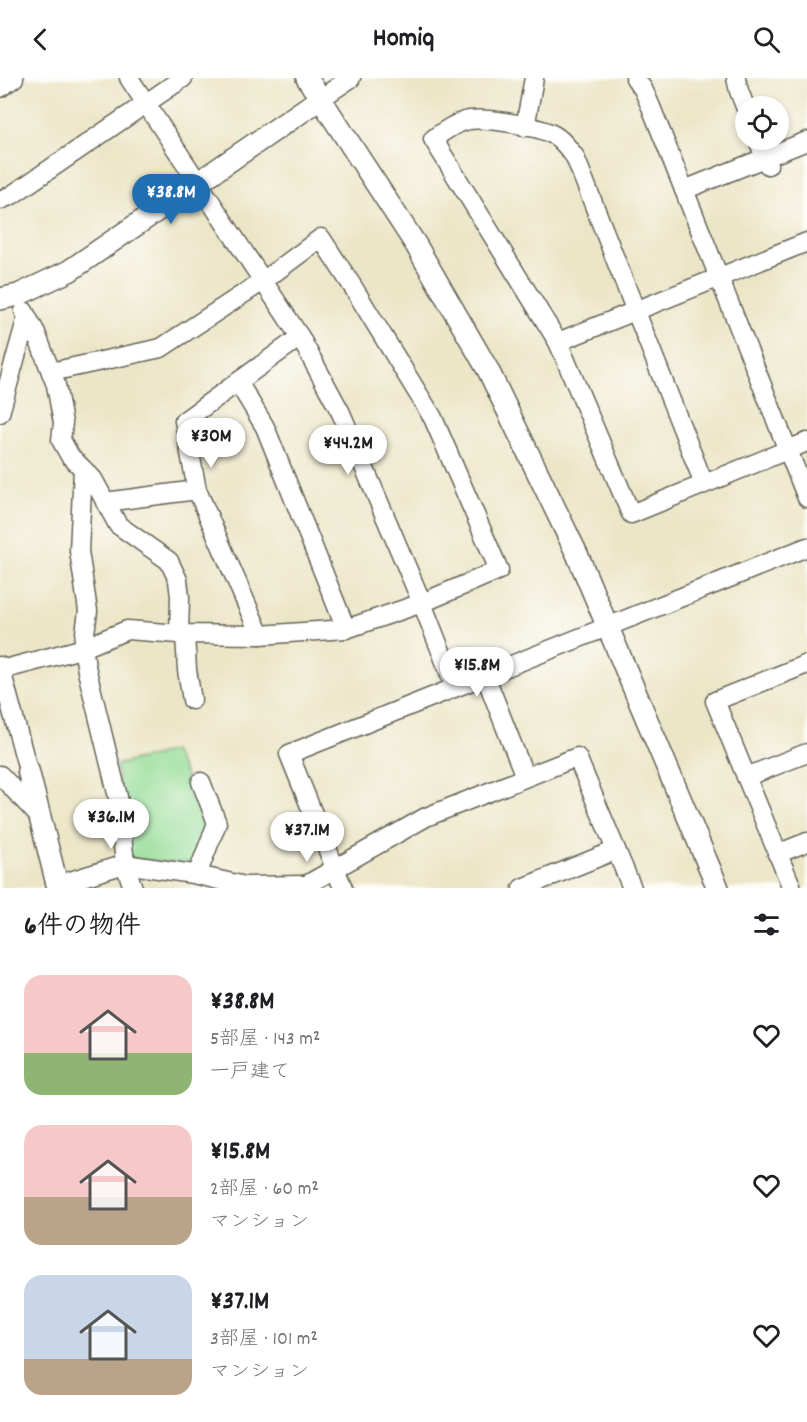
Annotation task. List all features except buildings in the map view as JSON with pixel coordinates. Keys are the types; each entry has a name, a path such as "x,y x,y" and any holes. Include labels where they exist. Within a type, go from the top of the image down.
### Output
{"street":[{"path":"0,88 14,78"},
{"path":"129,78 300,337 341,413 455,687"},
{"path":"0,200 12,195 183,78"},
{"path":"307,78 416,245 488,370 609,627 718,888"},
{"path":"192,700 182,634 178,580 169,561 118,525 93,478 70,456 61,440 63,423 56,385 36,333 27,317 9,297 69,270 351,78"},
{"path":"525,127 534,78"},
{"path":"634,78 643,89 651,107 807,498"},
{"path":"736,78 741,96"},
{"path":"704,483 575,157 567,145 554,135 480,118 454,124 433,139 558,342 631,513 807,442"},
{"path":"684,190 767,161 807,141"},
{"path":"762,150 767,161"},
{"path":"51,372 161,348 263,281 321,238 433,418 499,570 422,603 346,629 260,635 182,634 127,630 83,648 0,668 58,886 125,864 197,874 245,886 302,886 426,817 576,757 632,888"},
{"path":"558,342 807,242"},
{"path":"0,414 27,317"},
{"path":"260,635 197,490 184,421 300,337"},
{"path":"238,382 265,427 346,629"},
{"path":"83,469 79,551 88,611 83,648 118,797 125,864 133,888"},
{"path":"105,502 197,490"},
{"path":"343,888 289,753 807,548"},
{"path":"792,888 715,701 807,663"},
{"path":"485,675 525,777"},
{"path":"746,777 807,753"},
{"path":"0,775 39,816"},
{"path":"197,874 217,823 201,782"},
{"path":"777,854 807,842"},
{"path":"522,888 616,850"}],"green space":[{"path":"173,751 209,822 193,864 130,859 116,765"}]}
